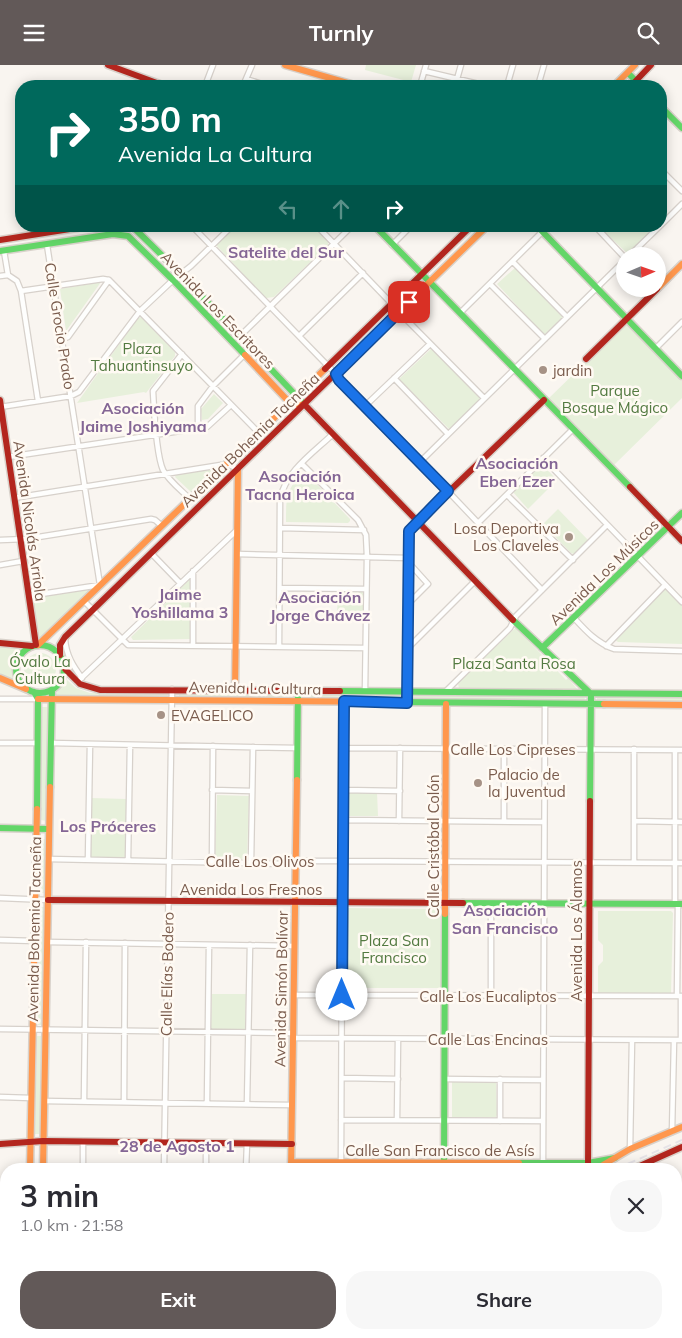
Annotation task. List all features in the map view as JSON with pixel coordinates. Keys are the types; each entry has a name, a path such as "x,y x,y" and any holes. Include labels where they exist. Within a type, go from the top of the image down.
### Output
{"street":[{"path":"108,65 149,80"},
{"path":"207,80 213,65"},
{"path":"249,80 246,79 252,65"},
{"path":"285,65 328,80"},
{"path":"422,80 426,65"},
{"path":"457,79 461,65"},
{"path":"509,80 513,65"},
{"path":"540,80 544,65"},
{"path":"620,80 635,65"},
{"path":"640,80 651,65"},
{"path":"424,71 461,80"},
{"path":"628,73 633,80"},
{"path":"667,113 682,128"},
{"path":"667,176 682,191"},
{"path":"667,218 682,204"},
{"path":"0,240 51,232"},
{"name":"Avenida Los Escritores","path":"138,232 181,274 304,405 514,621 591,694"},
{"path":"198,232 542,590"},
{"path":"0,405 71,396 79,392 140,311 226,232"},
{"path":"323,232 392,304"},
{"path":"240,336 346,232"},
{"path":"380,232 682,541"},
{"path":"392,245 405,232"},
{"name":"Avenida Bohemia Tacneña","path":"35,646 297,397 465,232"},
{"name":"Avenida Bohemia Tacneña","path":"65,637 481,232"},
{"path":"460,313 542,232 682,376"},
{"path":"600,232 616,249"},
{"path":"638,247 653,232"},
{"path":"8,275 2,251 113,234"},
{"name":"Avenida Los Escritores","path":"113,234 124,235 132,239 290,403"},
{"name":"Calle Grocio Prado","path":"47,245 100,585"},
{"path":"513,262 567,317"},
{"path":"666,279 682,264"},
{"path":"420,461 616,268"},
{"path":"299,336 363,273"},
{"path":"0,276 8,275 17,281 22,291 38,401"},
{"path":"22,291 103,279 109,280 259,433"},
{"path":"62,339 68,337 109,280"},
{"path":"490,284 545,339"},
{"path":"586,359 648,297"},
{"path":"399,312 484,398"},
{"path":"655,349 682,322"},
{"path":"365,406 430,343"},
{"path":"198,428 198,406 213,386 251,348"},
{"path":"182,354 153,391 156,435 162,468 190,499"},
{"path":"394,378 448,434"},
{"path":"407,703 409,531 417,521 544,400"},
{"path":"290,403 304,405"},
{"name":"Avenida Nicolás Arriola","path":"0,405 35,646"},
{"path":"8,457 209,426 231,405"},
{"path":"478,523 572,429"},
{"path":"279,647 280,499 291,474 332,434"},
{"path":"543,459 682,602"},
{"path":"14,498 227,464 238,469 235,689"},
{"path":"302,464 358,520 364,530 367,542 365,691"},
{"path":"507,495 573,560"},
{"name":"Avenida Los Músicos","path":"542,648 682,513"},
{"path":"0,539 20,538 151,519 156,520 162,526"},
{"path":"445,693 510,628 516,616 607,525"},
{"path":"280,528 364,530"},
{"path":"80,681 237,530"},
{"path":"151,553 180,583"},
{"path":"237,554 367,556 409,560 428,584 408,604"},
{"path":"0,565 23,561"},
{"path":"193,571 193,645"},
{"path":"408,647 475,581"},
{"path":"28,596 100,585"},
{"path":"606,646 665,585"},
{"path":"280,588 366,589"},
{"path":"84,601 128,645 365,648"},
{"path":"574,619 588,634 606,646 620,650 682,651"},
{"path":"65,637 68,656 80,681"},
{"path":"0,699 46,693 52,690 61,681 64,669 60,655 60,645 65,637"},
{"path":"0,643 50,647 60,655"},
{"path":"34,694 19,679 17,665 24,651 35,646"},
{"path":"64,669 80,681"},
{"name":"Avenida La Cultura","path":"0,678 34,694 52,699 682,705"},
{"name":"Avenida La Cultura","path":"80,681 88,688 100,690 235,689 407,693 682,694"},
{"name":"Calle Elías Bodero","path":"164,1163 172,689"},
{"name":"Avenida Bohemia Tacneña","path":"43,1163 52,690"},
{"name":"Avenida Simón Bolívar","path":"291,1163 298,690"},
{"name":"Avenida Bohemia Tacneña","path":"30,1163 36,899 37,743 34,694"},
{"name":"Avenida Los Álamos","path":"588,1163 591,694"},
{"path":"341,1162 344,701"},
{"name":"Calle Cristóbal Colón","path":"444,1163 446,703"},
{"path":"543,1163 545,704"},
{"path":"0,743 37,743"},
{"path":"51,743 297,748"},
{"path":"88,860 90,744"},
{"path":"128,860 130,745"},
{"path":"212,862 213,746"},
{"path":"251,863 253,747"},
{"name":"Calle Los Cipreses","path":"343,748 682,750"},
{"path":"400,748 400,821"},
{"path":"504,749 504,821"},
{"path":"634,749 634,862"},
{"path":"675,750 674,863 680,946 682,1040"},
{"path":"212,790 252,791"},
{"path":"343,790 400,791"},
{"path":"343,821 544,822"},
{"path":"634,821 682,822"},
{"path":"0,828 48,829"},
{"name":"Calle Los Olivos","path":"48,859 287,864 296,862 343,861 682,863"},
{"name":"Avenida Los Fresnos","path":"0,898 48,900 678,905"},
{"path":"491,903 491,995"},
{"path":"0,940 35,941"},
{"path":"47,942 294,946"},
{"path":"84,1101 86,942"},
{"path":"124,1102 125,943"},
{"path":"207,1103 209,945"},
{"path":"247,1104 250,945"},
{"name":"Calle Los Eucaliptos","path":"294,995 680,996"},
{"name":"Calle Las Encinas","path":"0,1029 248,1033 342,1039 682,1040"},
{"path":"397,1120 398,1039"},
{"path":"630,1149 632,1040"},
{"path":"672,1131 674,1040"},
{"path":"342,1078 398,1079"},
{"path":"444,1079 543,1079"},
{"path":"500,1079 500,1121"},
{"path":"0,1097 31,1098"},
{"path":"44,1101 292,1105"},
{"path":"341,1120 543,1121"},
{"path":"606,1163 630,1149 682,1127"},
{"path":"0,1144 44,1141 292,1144"},
{"path":"83,1141 83,1163"},
{"path":"206,1143 206,1163"},
{"path":"246,1163 247,1143"},
{"path":"647,1163 682,1147"},
{"name":"Calle San Francisco de Asís","path":"598,1163 615,1158"},
{"name":"Calle San Francisco de Asís","path":"324,1163 367,1163"},
{"path":"682,1332 682,1338"}],"green space":[{"path":"366,65 416,65 412,80 403,80 365,70"},
{"path":"227,232 320,232 328,241 328,245 274,297 266,298 215,244"},
{"path":"604,232 651,232 635,247 620,247"},
{"path":"516,267 563,317 544,335 497,284"},
{"path":"101,282 66,331 60,289"},
{"name":"Plaza Tahuantinsuyo","path":"141,317 175,352 175,356 146,393 77,403 101,369 110,369 105,364 138,318"},
{"name":"Parque Bosque Mágico","path":"626,323 682,381 682,398 613,466 548,399"},
{"path":"432,348 481,399 449,429 399,379"},
{"path":"214,394 223,403 208,419 202,420 201,409"},
{"path":"542,464 557,480 528,509 513,492"},
{"path":"212,469 214,471 191,492 175,477 176,475"},
{"path":"305,472 350,519 348,523 286,522 288,494 294,483"},
{"path":"558,509 588,540 574,554 543,524"},
{"path":"190,579 191,639 133,640 131,637"},
{"path":"91,587 93,589 39,638 32,601 33,597"},
{"path":"663,588 668,588 682,603 682,644 618,642 615,640 615,637"},
{"path":"338,589 365,590 365,618 337,618"},
{"name":"Plaza Santa Rosa","path":"516,628 521,630 520,632 577,689 459,688 458,684 460,681"},
{"path":"0,646 21,646 12,663 14,680 0,675"},
{"name":"Óvalo La Cultura","path":"40,653 51,658 56,669 51,680 40,685 29,680 24,669 29,658"},
{"path":"67,680 76,688 90,693 167,694 168,696 55,695"},
{"path":"179,693 290,694 291,697 179,698"},
{"path":"304,694 400,695 402,698 303,699"},
{"path":"413,695 584,696 585,699 413,700"},
{"path":"597,697 682,698 682,702 597,701"},
{"path":"42,707 48,707 47,821 41,820"},
{"path":"348,792 377,792 378,816 347,816"},
{"path":"217,795 249,796 247,860 215,859"},
{"path":"91,798 127,799 126,857 90,857"},
{"path":"41,839 46,839 45,893 40,893"},
{"path":"40,907 45,907 43,1025 38,1025"},
{"name":"Plaza San Francisco","path":"348,908 440,909 441,988 348,988"},
{"path":"598,911 671,911 673,913 671,995 598,993 598,966 603,961 603,945 598,940"},
{"path":"212,994 246,994 245,1030 211,1029"},
{"path":"37,1036 43,1036 41,1134 35,1134"},
{"path":"452,1081 496,1082 496,1117 452,1117"}],"railway":[{"path":"630,1163 682,1140"}],"traffic: fast":[{"path":"628,73 635,80"},
{"path":"667,113 682,128"},
{"path":"138,232 181,274 304,404"},
{"path":"381,232 630,487"},
{"path":"543,232 682,376"},
{"path":"0,251 113,234 128,236 245,355"},
{"path":"542,648 682,513"},
{"path":"513,620 591,694"},
{"path":"35,645 45,645 57,652 64,664 64,669 64,674 57,686 45,693 35,693 27,689 20,682 16,674 16,664 20,656 27,649 35,645"},
{"path":"50,787 52,690"},
{"path":"297,780 298,690"},
{"path":"340,691 682,694"},
{"path":"34,692 38,699 37,809"},
{"path":"590,801 591,694"},
{"path":"395,702 604,704"},
{"path":"0,828 48,829"},
{"path":"463,903 682,904"},
{"path":"444,1163 445,914"},
{"path":"519,1163 588,1163 615,1158"}],"traffic: slow":[{"path":"285,65 337,80"},
{"path":"620,80 635,65"},
{"path":"338,371 481,232"},
{"path":"666,280 682,264"},
{"path":"245,355 290,403 304,405"},
{"path":"38,645 325,369"},
{"path":"235,690 238,469"},
{"path":"0,678 26,689"},
{"path":"38,699 395,702"},
{"path":"445,914 446,704"},
{"path":"604,704 682,705"},
{"path":"291,1163 297,780"},
{"path":"43,1163 50,787"},
{"path":"30,1163 37,809"},
{"path":"606,1163 630,1149 682,1127"},
{"path":"291,1162 519,1163"}],"traffic: jam":[{"path":"108,65 149,80"},
{"path":"637,80 651,65"},
{"path":"0,240 51,232"},
{"path":"325,369 465,232"},
{"path":"586,359 649,297"},
{"path":"60,655 60,645 65,637 338,371"},
{"path":"0,400 36,645"},
{"path":"407,703 409,530 544,400"},
{"path":"304,404 513,620"},
{"path":"630,487 682,541"},
{"path":"0,643 32,646"},
{"path":"65,669 80,684 100,690 340,691"},
{"path":"588,1163 590,801"},
{"path":"48,900 463,903"},
{"path":"0,1144 43,1141 292,1144"},
{"path":"646,1163 682,1147"}],"place":[{"name":"jardin","path":"543,370"},
{"name":"Losa Deportiva Los Claveles","path":"569,537"},
{"name":"EVAGELICO","path":"161,715"},
{"name":"Palacio de la Juventud","path":"478,783"}],"district":[{"name":"Satelite del Sur","path":"286,252"},
{"name":"Asociación Jaime Joshiyama","path":"143,417"},
{"name":"Asociación Eben Ezer","path":"517,472"},
{"name":"Asociación Tacna Heroica","path":"300,485"},
{"name":"Jaime Yoshillama 3","path":"180,603"},
{"name":"Asociación Jorge Chávez","path":"320,606"},
{"name":"Los Próceres","path":"108,826"},
{"name":"Asociación San Francisco","path":"505,919"},
{"name":"28 de Agosto 1","path":"177,1146"}],"route":[{"path":"342,995 344,701 407,703 409,531 448,491 339,380 336,374 409,302"}]}
